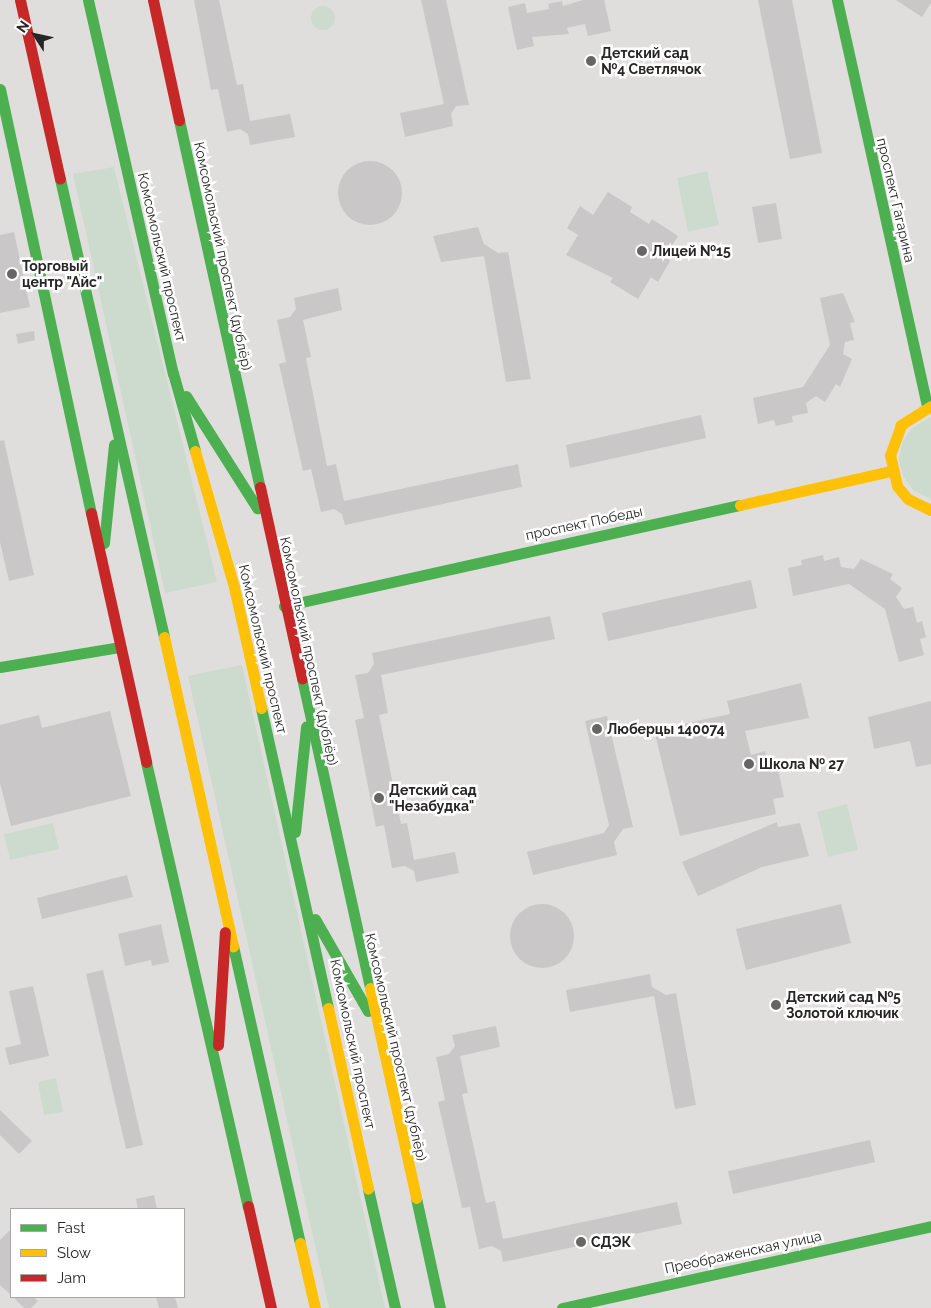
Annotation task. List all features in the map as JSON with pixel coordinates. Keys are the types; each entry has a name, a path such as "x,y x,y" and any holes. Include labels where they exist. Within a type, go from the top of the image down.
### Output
{"main road":[{"path":"20,0 315,1308"},
{"name":"Комсомольский проспект","path":"88,0 173,373 234,587 294,844 395,1308"},
{"name":"Комсомольский проспект (дублёр)","path":"153,0 307,713 440,1308"},
{"name":"проспект Гагарина","path":"837,0 929,406"},
{"path":"0,88 120,647 271,1308"},
{"path":"173,373 266,525"},
{"path":"929,406 907,419 893,439 891,471 908,499 931,510"},
{"path":"103,570 115,424"},
{"name":"проспект Победы","path":"284,606 891,471"},
{"path":"0,667 120,647"},
{"path":"294,844 307,713"},
{"path":"307,904 376,1024"},
{"path":"218,1072 226,914"},
{"name":"Преображенская улица","path":"562,1308 931,1226"}],"green space":[{"path":"323,6 331,10 335,18 331,26 323,30 315,26 311,18 315,10"},
{"path":"114,167 217,582 165,593 73,174"},
{"path":"707,171 719,225 688,232 677,178"},
{"path":"931,417 931,499 913,490 903,476 899,460 902,443 911,429"},
{"path":"242,665 385,1308 329,1308 188,676"},
{"path":"847,804 858,850 828,857 817,812"},
{"path":"53,823 59,849 10,860 4,834"},
{"path":"56,1078 63,1112 44,1115 38,1082"}],"building":[{"path":"194,0 219,0 237,85 243,84 250,121 290,114 295,137 250,145 248,134 240,129 227,132 218,89 211,90"},
{"path":"421,0 446,0 469,105 456,106 451,114 453,126 405,137 400,113 444,104"},
{"path":"583,0 604,0 611,31 588,36 585,24 567,28 569,34 532,37 534,46 517,50 508,7 525,3 527,13 549,9 548,4 562,1 563,6"},
{"path":"758,0 792,0 822,153 790,159"},
{"path":"896,0 931,0 931,3 922,17"},
{"path":"370,161 388,167 396,175 402,193 396,211 388,219 370,225 352,219 344,211 338,193 344,175 352,167"},
{"path":"608,192 632,207 630,212 649,224 652,219 678,236 665,257 670,261 658,282 651,277 638,299 610,282 613,278 566,255 578,235 567,228 580,206 593,215"},
{"path":"776,203 782,239 758,243 752,207"},
{"path":"478,227 484,244 498,253 508,252 531,379 506,382 484,256 441,262 433,236"},
{"name":"Торговый центр \"Айс\"","path":"14,232 30,307 0,313 0,235"},
{"path":"338,288 342,310 303,320 311,357 306,358 327,466 336,464 344,501 518,464 522,487 345,525 342,514 334,509 321,512 311,469 303,471 279,364 286,362 277,320 290,317 296,309 294,298"},
{"path":"843,293 855,322 850,323 854,340 845,342 843,354 852,359 840,387 836,384 825,402 816,396 806,403 808,413 792,416 793,422 776,426 774,420 758,424 753,398 803,387 830,345 820,298"},
{"path":"34,331 35,340 18,344 16,334"},
{"path":"701,415 706,438 570,468 566,445"},
{"path":"4,440 34,575 9,581 0,542 0,441"},
{"path":"823,555 824,561 839,557 841,567 854,569 861,559 893,574 890,579 902,588 896,597 904,609 913,607 917,623 922,621 926,637 920,639 924,655 899,662 885,609 849,584 793,596 788,568 802,565 801,560"},
{"path":"751,580 757,608 608,641 602,613"},
{"path":"550,616 555,639 381,675 388,713 379,715 401,824 407,823 414,860 455,852 459,873 416,882 414,871 405,866 392,868 384,825 376,827 355,720 364,718 355,675 368,673 374,664 372,653"},
{"path":"801,683 809,718 745,731 751,755 765,751 768,767 777,765 784,797 773,799 776,814 680,836 654,730 730,714 727,701"},
{"path":"931,701 931,764 916,767 910,741 874,749 868,717"},
{"path":"110,711 131,796 11,826 0,783 0,725 39,715 42,728"},
{"path":"607,716 633,827 623,829 614,842 617,855 533,875 527,852 604,833 609,825 585,721"},
{"path":"777,822 778,827 800,823 809,856 762,867 698,896 682,862"},
{"path":"127,875 133,897 42,919 37,898"},
{"path":"542,904 560,910 568,918 574,936 568,954 560,962 542,968 524,962 516,954 510,936 516,918 524,910"},
{"path":"841,904 851,943 746,970 736,929"},
{"path":"161,924 169,962 152,966 151,960 125,966 118,934"},
{"path":"103,970 143,1145 126,1149 86,974"},
{"path":"650,974 652,987 666,995 676,993 696,1105 675,1109 654,996 570,1012 566,990"},
{"path":"33,986 49,1056 9,1065 5,1048 21,1044 9,991"},
{"path":"496,1026 500,1047 460,1056 468,1093 462,1094 486,1203 495,1201 503,1239 677,1202 682,1224 503,1262 501,1251 492,1246 479,1249 470,1207 462,1208 438,1102 445,1100 436,1057 449,1054 455,1046 452,1035"},
{"path":"0,1110 32,1141 19,1154 0,1135"},
{"path":"870,1140 875,1162 733,1194 728,1171"},
{"path":"154,1195 157,1208 138,1208 136,1199"},
{"path":"10,1230 10,1294 0,1285 0,1240"},
{"path":"14,1298 34,1298 38,1301 31,1308 24,1308"},
{"path":"156,1298 175,1298 178,1308 159,1308"}],"traffic: fast":[{"path":"88,0 173,373 195,451"},
{"path":"837,0 927,407"},
{"path":"0,89 91,513"},
{"path":"179,120 260,487"},
{"path":"60,179 164,637"},
{"path":"186,396 257,508"},
{"path":"104,543 114,445"},
{"path":"284,606 740,505"},
{"path":"0,667 120,647"},
{"path":"302,678 370,988"},
{"path":"261,708 328,1008"},
{"path":"295,832 306,727"},
{"path":"146,762 248,1206"},
{"path":"315,919 368,1011"},
{"path":"233,946 300,1243"},
{"path":"368,1189 395,1308"},
{"path":"416,1198 440,1308"},
{"path":"562,1308 931,1226"}],"traffic: slow":[{"path":"931,406 901,425 890,455 897,486 908,499 931,510"},
{"path":"195,451 234,587 261,708"},
{"path":"740,505 891,471"},
{"path":"164,637 233,946"},
{"path":"370,988 416,1198"},
{"path":"328,1008 368,1189"},
{"path":"300,1243 315,1308"}],"traffic: jam":[{"path":"20,0 60,179"},
{"path":"153,0 179,120"},
{"path":"260,487 302,678"},
{"path":"91,513 146,762"},
{"path":"218,1045 225,932"},
{"path":"248,1206 271,1308"}],"place":[{"name":"Детский сад №4 Светлячок","path":"591,61"},
{"name":"Лицей №15","path":"642,251"},
{"name":"Торговый центр \"Айс\"","path":"12,274"},
{"name":"Люберцы 140074","path":"597,729"},
{"name":"Школа № 27","path":"749,764"},
{"name":"Детский сад \"Незабудка\"","path":"379,798"},
{"name":"Детский сад №5 Золотой ключик","path":"776,1005"},
{"name":"СДЭК","path":"581,1242"}]}
